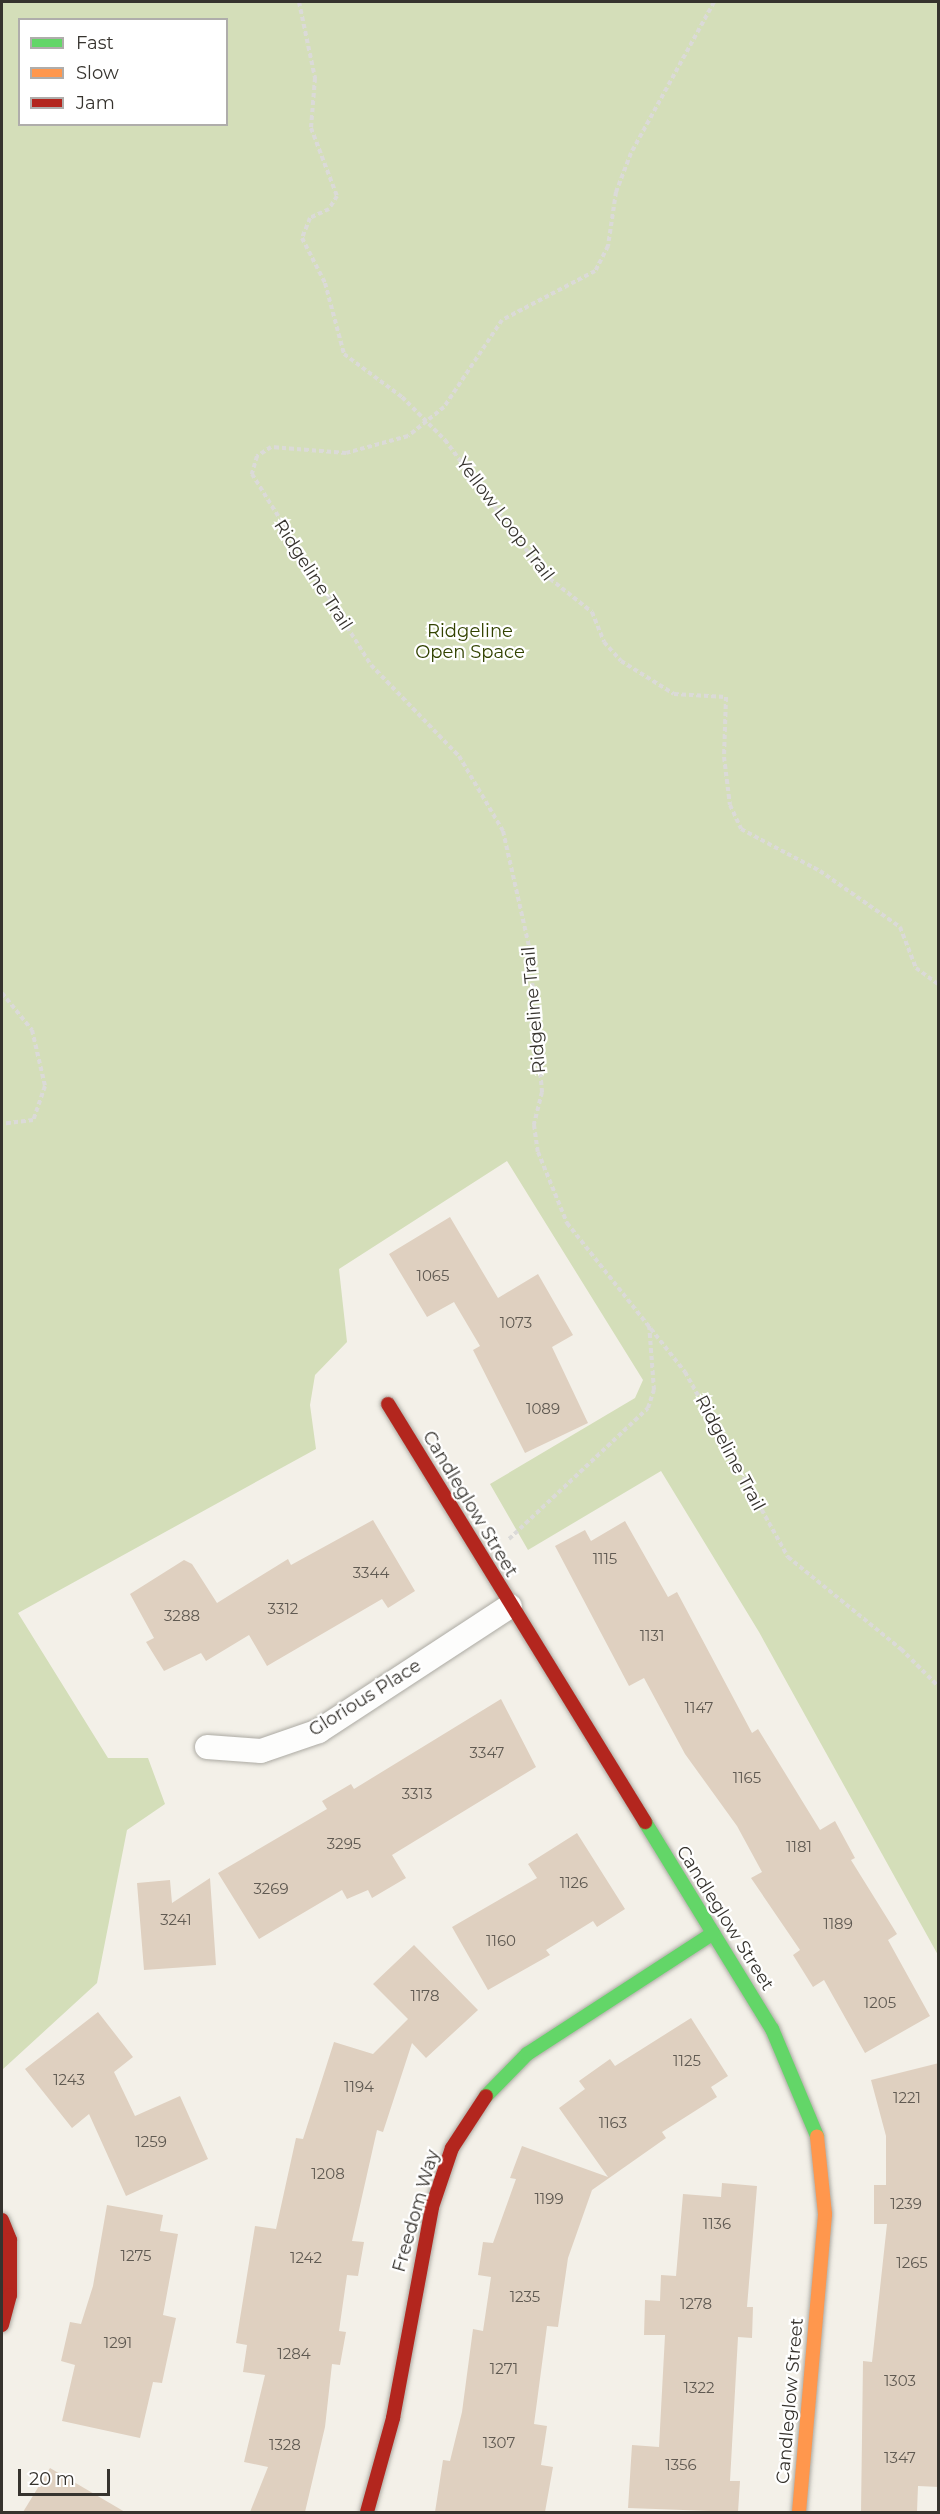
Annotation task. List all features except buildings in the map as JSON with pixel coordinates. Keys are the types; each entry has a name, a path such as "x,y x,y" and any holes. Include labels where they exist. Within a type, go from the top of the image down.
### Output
{"street":[{"name":"Candleglow Street","path":"388,1404 713,1933 796,2076 824,2165 825,2214 799,2512"},
{"name":"Glorious Place","path":"207,1747 261,1751 319,1731 510,1606"},
{"name":"Freedom Way","path":"367,2512 393,2418 432,2207 452,2148 477,2105 527,2054 713,1933"},
{"path":"2,2220 10,2240 10,2295 2,2325"}],"path":[{"path":"299,2 315,78 311,128 337,196 333,206 306,224 304,249 325,283 344,354 428,424 502,320 529,302 583,281 604,259 631,153 714,2"},
{"name":"Yellow Loop Trail","path":"428,424 473,472 544,574 588,608 604,642 621,661 674,694 726,697 724,757 732,812 741,830 820,872 900,927 916,968 939,984"},
{"name":"Ridgeline Trail","path":"428,424 367,451 271,447 257,456 252,474 371,665 459,756 496,813 525,916 542,1092 534,1125 542,1167 573,1235 649,1323 717,1422 788,1557 939,1686"},
{"path":"2,993 32,1030 45,1086 33,1120 2,1124"},
{"path":"485,1562 648,1408 654,1390 649,1323"}],"green space":[{"name":"Ridgeline Open Space","path":"2,2 938,2 938,1955 759,1632 661,1471 528,1550 490,1484 635,1398 643,1380 507,1161 339,1269 347,1342 315,1375 310,1405 316,1449 18,1613 108,1758 148,1758 165,1804 127,1830 97,1983 2,2070"}],"traffic: fast":[{"path":"645,1822 772,2029 817,2136"},
{"path":"486,2096 527,2054 713,1933"}],"traffic: slow":[{"path":"799,2512 825,2214 817,2136"}],"traffic: jam":[{"path":"388,1404 645,1822"},
{"path":"367,2512 393,2418 432,2207 452,2148 486,2096"},
{"path":"2,2220 10,2240 10,2295 2,2325"}]}
